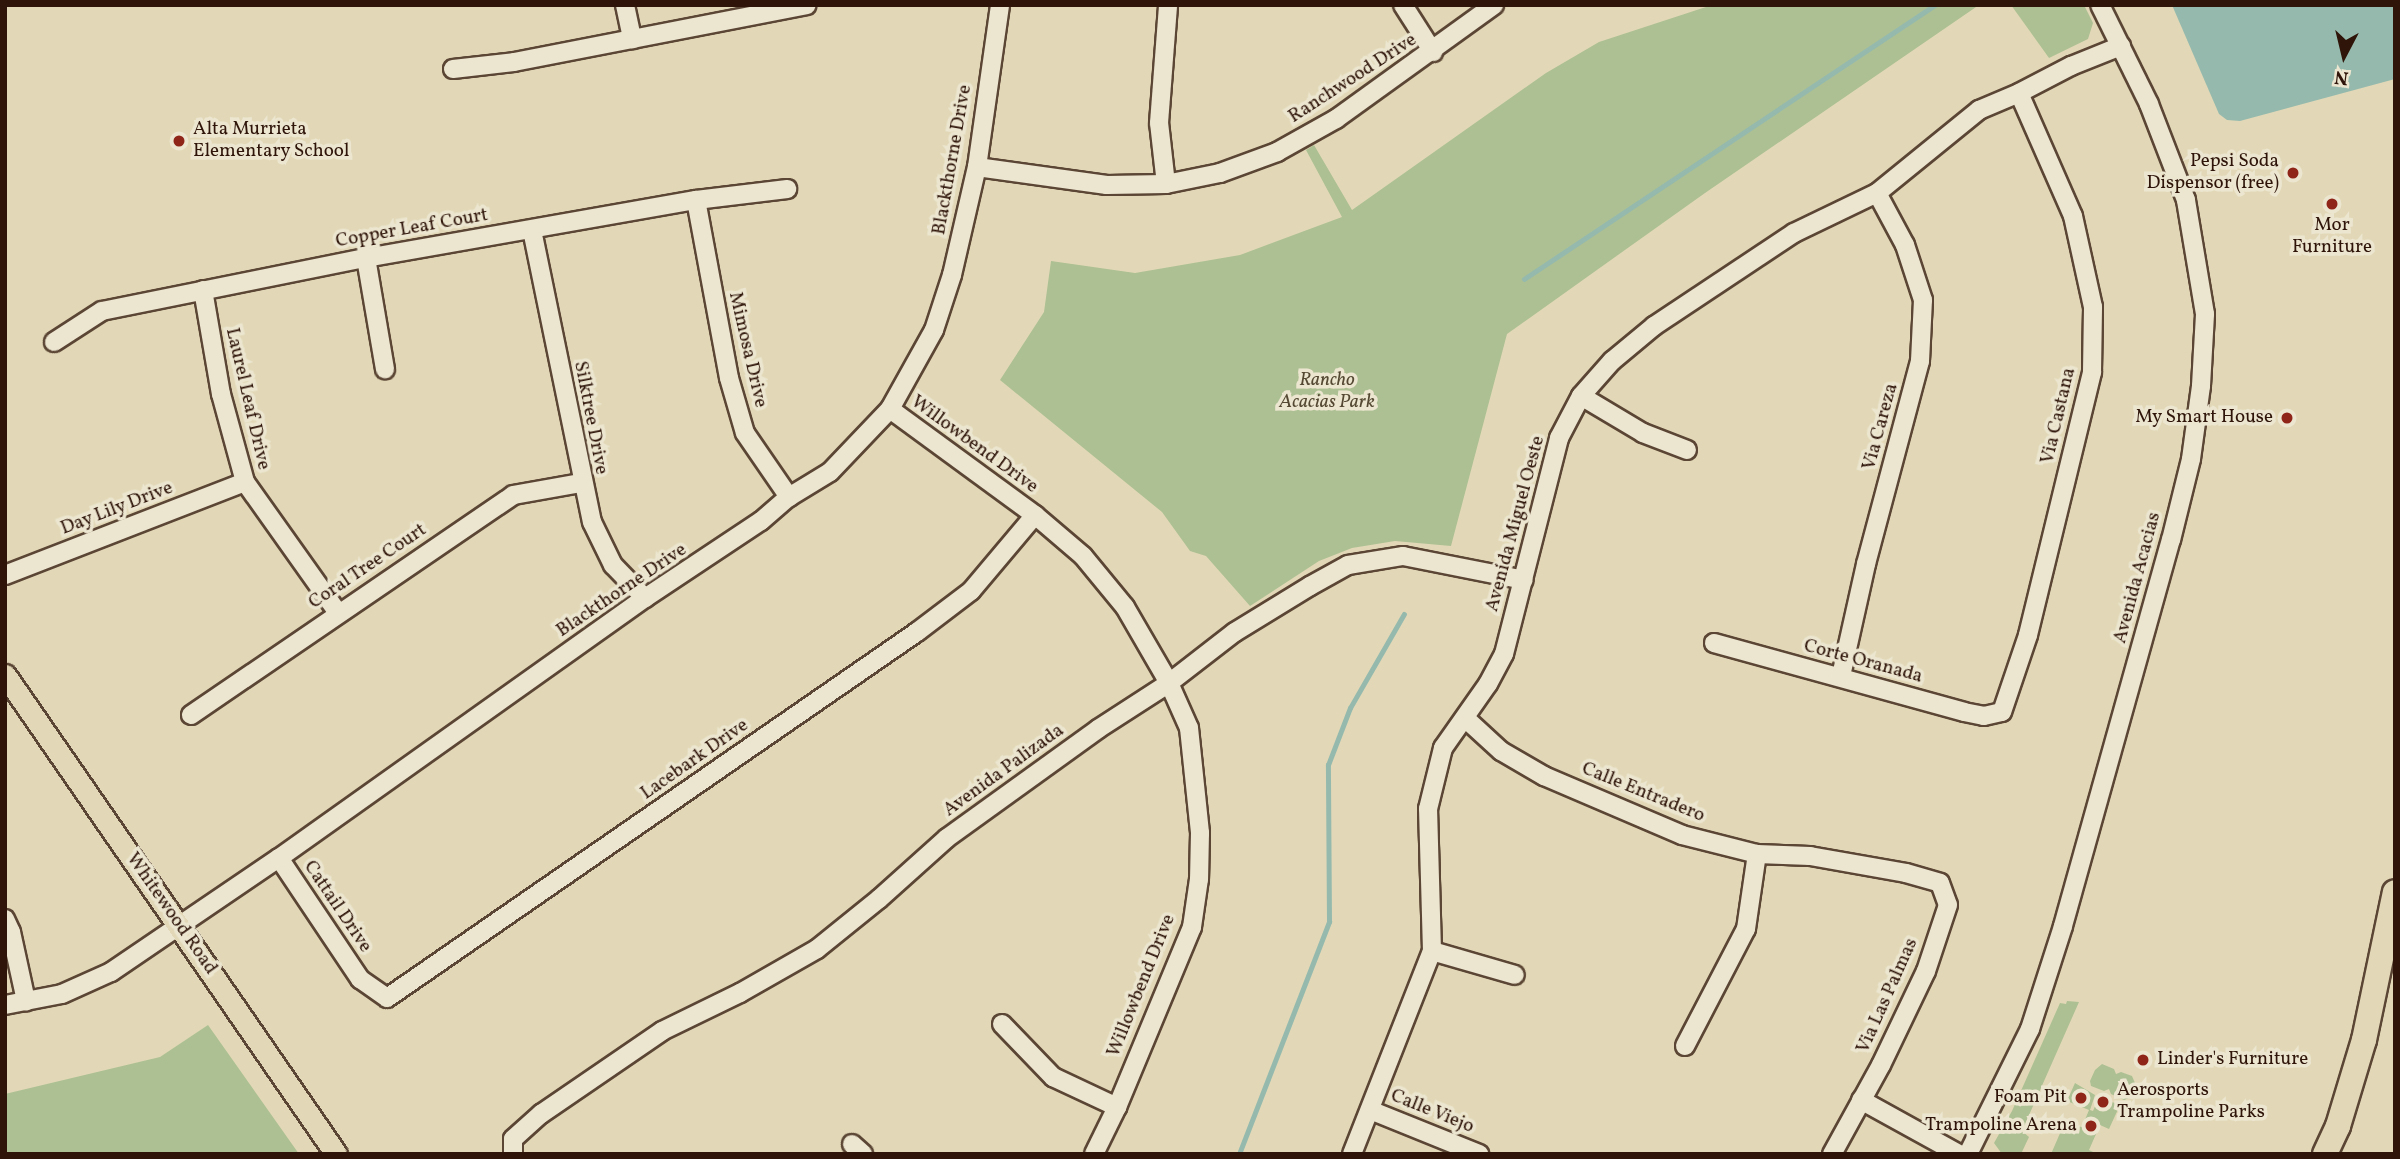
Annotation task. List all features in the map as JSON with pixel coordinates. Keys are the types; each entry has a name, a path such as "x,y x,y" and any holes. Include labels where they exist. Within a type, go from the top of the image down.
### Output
{"highway":[{"path":"2325,1154 2338,1126 2364,1040 2395,892"}],"main road":[{"name":"Whitewood Road","path":"5,675 335,1154"}],"street":[{"path":"625,5 632,39"},
{"path":"453,69 514,62 806,5"},
{"name":"Blackthorne Drive","path":"5,1005 62,994 111,972 279,858 645,598 761,521 789,497 830,472 890,409 934,330 952,275 977,167 1000,5"},
{"path":"1166,184 1158,123 1168,5"},
{"path":"1404,5 1433,52"},
{"name":"Ranchwood Drive","path":"977,167 1107,185 1166,184 1220,173 1277,152 1336,119 1433,52 1494,5"},
{"name":"Avenida Acacias","path":"1968,1154 2030,1029 2063,926 2171,540 2194,435 2206,314 2186,200 2171,155 2100,5"},
{"name":"Avenida Miguel Oeste","path":"1352,1154 1432,951 1428,809 1443,748 1465,718 1504,654 1559,438 1581,396 1612,361 1654,326 1794,233 1877,193 1979,110 2019,93 2070,66 2121,46"},
{"name":"Via Castana","path":"2002,712 2028,635 2092,372 2093,307 2073,216 2019,93"},
{"name":"Copper Leaf Court","path":"54,342 102,311 366,258 696,200 787,189"},
{"name":"Via Careza","path":"1841,676 1866,564 1920,361 1923,300 1905,245 1877,193"},
{"name":"Mimosa Drive","path":"696,200 729,378 745,433 789,497"},
{"name":"Silktree Drive","path":"532,230 581,483 592,522 613,565 645,598"},
{"path":"366,258 384,369"},
{"name":"Laurel Leaf Drive","path":"203,290 221,394 245,482 338,613"},
{"path":"1581,396 1643,433 1687,450"},
{"name":"Willowbend Drive","path":"890,409 1035,515 1083,556 1125,607 1169,682 1189,728 1200,833 1199,879 1192,928 1117,1107 1094,1154"},
{"name":"Day Lily Drive","path":"5,575 245,482"},
{"name":"Coral Tree Court","path":"191,715 513,495 581,483"},
{"name":"Lacebark Drive","path":"360,979 387,998 424,974 917,632 971,591 1035,515"},
{"name":"Avenida Palizada","path":"513,1154 513,1139 541,1114 662,1031 740,993 817,949 947,838 1098,729 1169,682 1235,632 1348,565 1403,556 1524,580"},
{"name":"Corte Oranada","path":"1714,643 1964,712 1984,716 2002,712"},
{"name":"Calle Entradero","path":"1465,718 1501,751 1544,776 1682,835 1758,854 1810,856 1906,873"},
{"path":"1685,1046 1746,929 1758,854"},
{"name":"Cattail Drive","path":"279,858 360,979"},
{"name":"Via Las Palmas","path":"1832,1154 1926,971 1948,905 1940,883 1906,873"},
{"path":"5,919 11,932 26,1001"},
{"path":"1432,951 1514,975"},
{"path":"1002,1024 1053,1077 1117,1107"},
{"path":"1861,1100 1959,1154"},
{"name":"Calle Viejo","path":"1370,1110 1479,1154"}],"green space":[{"name":"Rancho Acacias Park","path":"1712,5 1979,5 1705,193 1507,334 1451,546 1395,541 1352,548 1319,561 1250,606 1206,556 1190,551 1162,512 1000,380 1044,312 1051,261 1135,273 1240,255 1342,217 1306,150 1314,145 1352,210 1546,73 1599,42"},
{"path":"2011,5 2084,5 2093,23 2088,39 2049,58"},
{"path":"2067,1001 2079,1002 2022,1131 2029,1137 2021,1154 2002,1154 1994,1143 2012,1111 2060,1003 2066,1004"},
{"path":"208,1025 299,1154 5,1154 5,1094 160,1057"},
{"path":"2102,1064 2114,1069 2116,1074 2121,1072 2132,1076 2135,1083 2129,1098 2124,1100 2111,1094 2109,1089 2104,1091 2091,1086 2090,1081 2095,1070"},
{"name":"Trampoline Arena","path":"2075,1083 2095,1095 2090,1110 2093,1111 2099,1097 2120,1105 2109,1129 2100,1125 2089,1150 2097,1154 2051,1154 2064,1124 2082,1127 2089,1110 2067,1101"}],"water":[{"path":"2172,5 2395,5 2395,79 2240,121 2227,120 2219,114"}],"waterway":[{"path":"1524,279 1935,5"},
{"path":"1239,1154 1329,922 1328,765 1350,708 1404,614"}],"place":[{"name":"Alta Murrieta Elementary School","path":"179,141"},
{"name":"Pepsi Soda Dispensor (free)","path":"2293,173"},
{"name":"Mor Furniture","path":"2332,204"},
{"name":"My Smart House","path":"2287,418"},
{"name":"Linder's Furniture","path":"2143,1060"},
{"name":"Foam Pit","path":"2081,1098"},
{"name":"Aerosports Trampoline Parks","path":"2103,1102"},
{"name":"Trampoline Arena","path":"2091,1126"}]}
